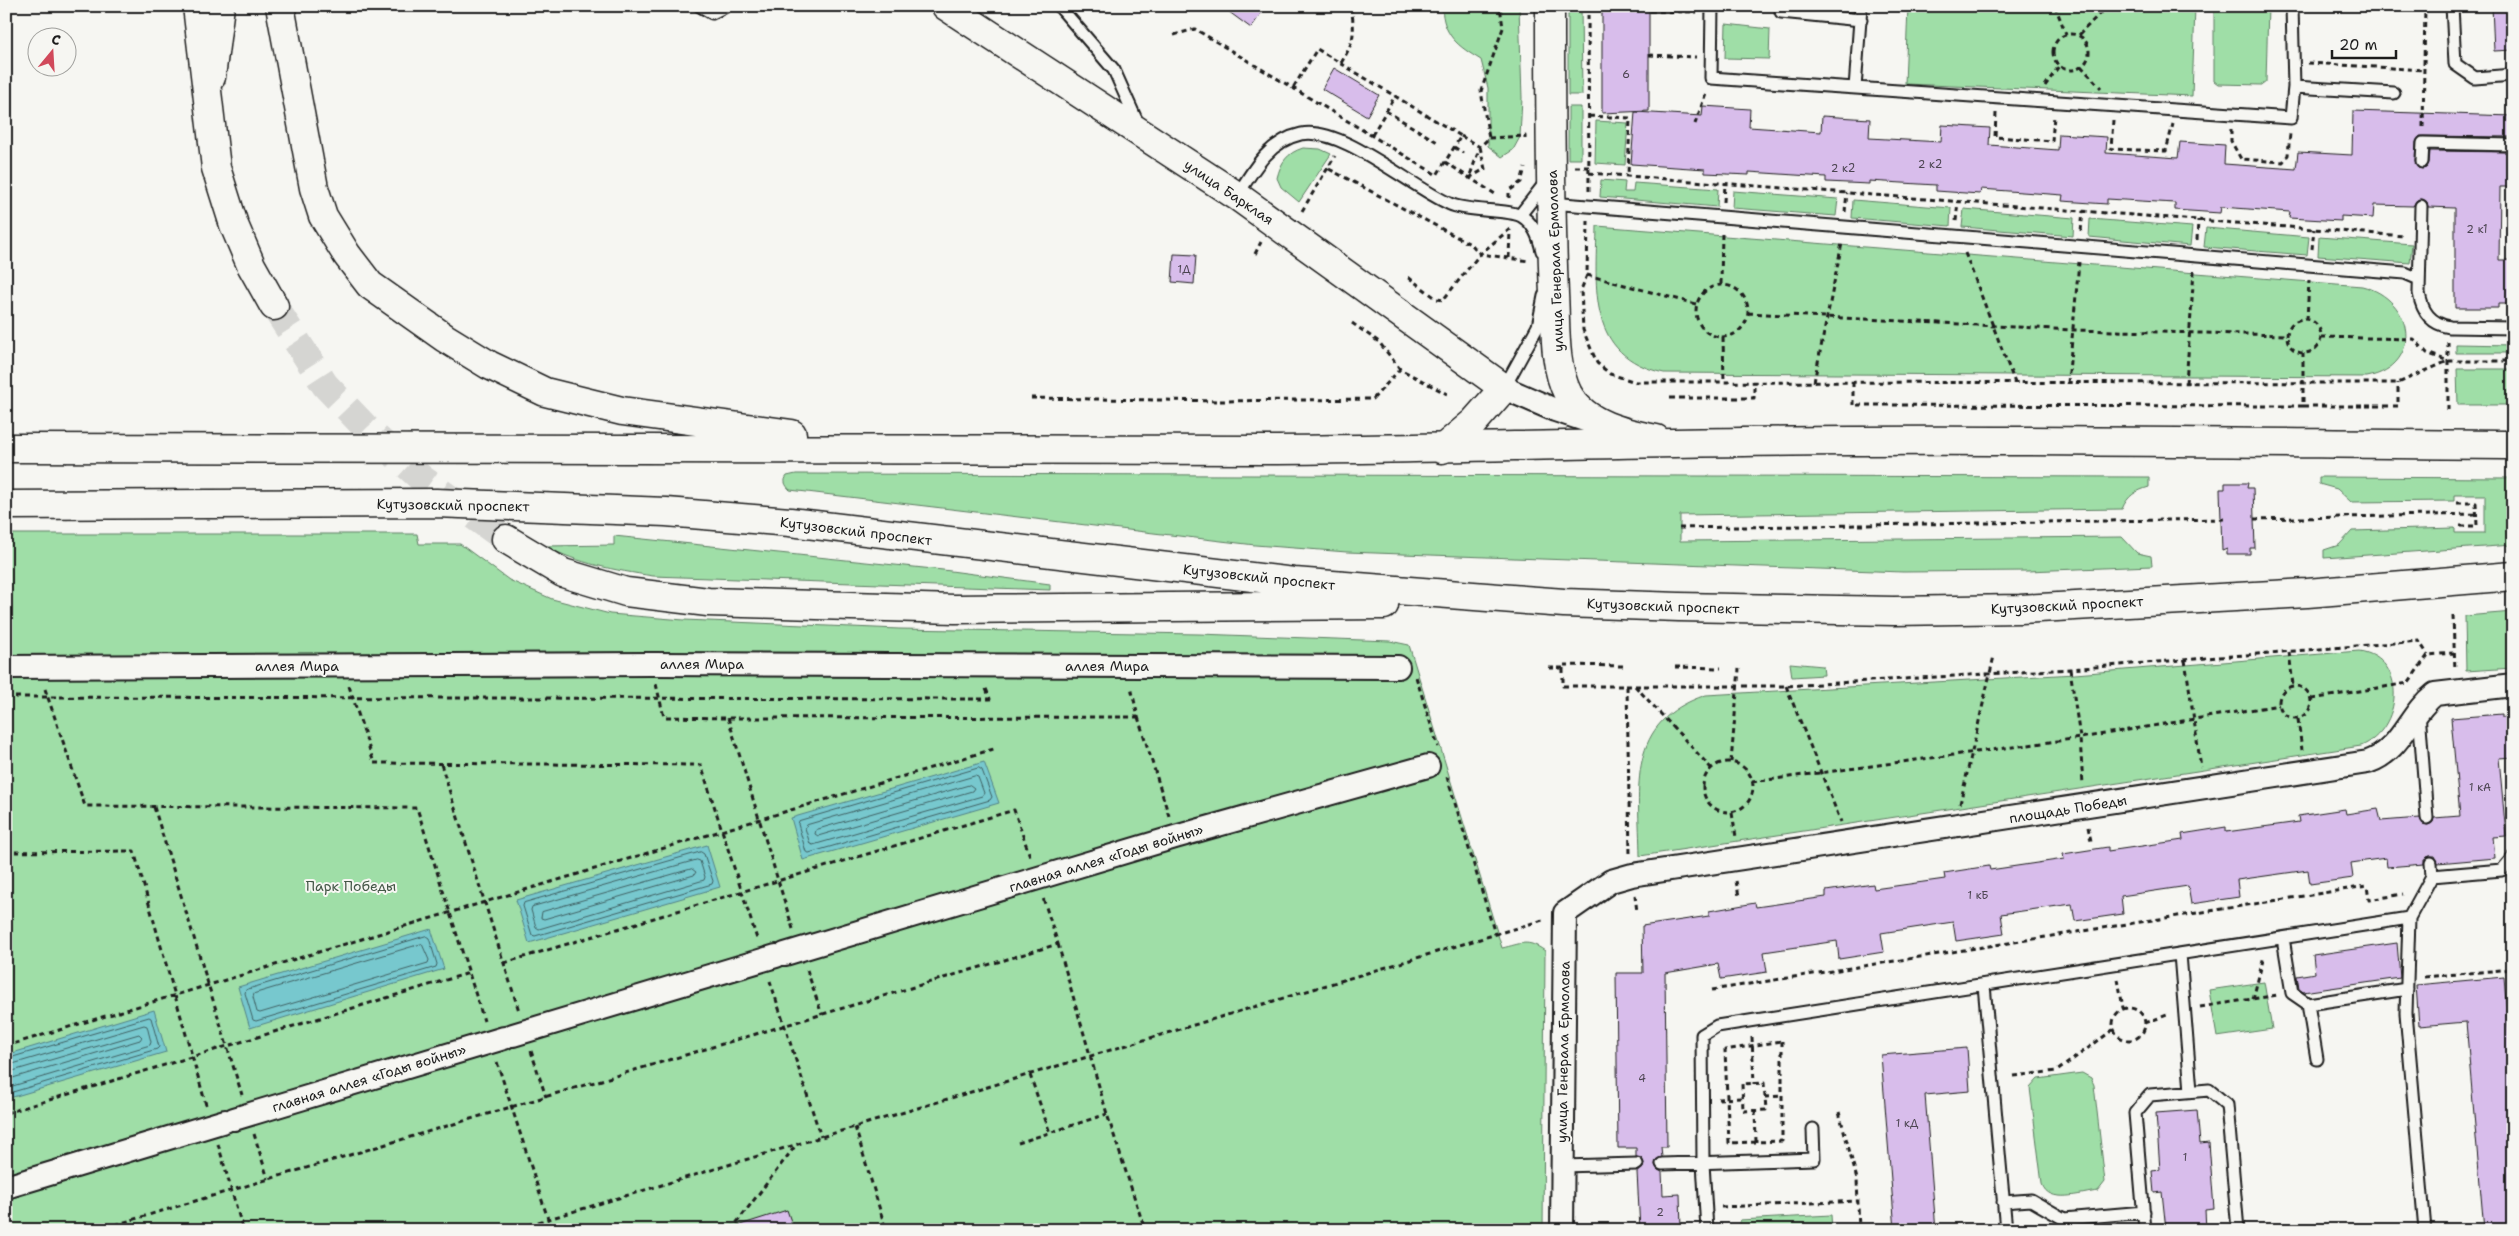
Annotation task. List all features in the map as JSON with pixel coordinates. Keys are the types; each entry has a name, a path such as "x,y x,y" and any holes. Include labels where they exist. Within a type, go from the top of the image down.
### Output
{"main road":[{"path":"197,6 216,168 234,225 250,265 274,306"},
{"path":"208,108 220,6"},
{"path":"280,6 314,188 323,216 346,255 370,285 445,338 489,365 545,392 622,410 770,432 942,449"},
{"name":"улица Барклая","path":"946,6 1237,196 1504,388"},
{"name":"улица Генерала Ермолова","path":"1550,6 1548,165 1557,352 1561,374 1568,394 1577,406 1607,426 1638,436 1675,443"},
{"path":"1442,449 1474,422 1504,388"},
{"path":"6,448 1442,449 1675,443 2044,441 2513,445"},
{"name":"Кутузовский проспект","path":"6,504 436,503 666,512 790,522 1294,582 1564,603 1787,610 2020,609 2307,593 2513,576"},
{"path":"506,539 563,573 626,592 708,602 955,609 1564,603"}],"street":[{"path":"1504,388 1555,410 1607,426"},
{"name":"аллея Мира","path":"6,667 651,664 1406,667"},
{"name":"площадь Победы","path":"1565,913 1611,881 1632,875 2368,762 2390,751 2419,710 2435,694 2446,691 2513,685"},
{"name":"главная аллея «Годы войны»","path":"6,1187 1175,837 1438,763"},
{"name":"улица Генерала Ермолова","path":"1562,1230 1565,913"}],"lane":[{"path":"700,6 712,13 726,6"},
{"path":"1059,6 1114,70 1143,135"},
{"path":"1855,88 1861,6"},
{"path":"1712,9 1712,78 2291,118 2294,87 2292,6"},
{"path":"2452,6 2455,64 2475,78 2513,76"},
{"path":"1781,12 1861,20"},
{"path":"2294,87 2394,93"},
{"path":"1237,196 1266,153 1287,139 1301,134 1318,132 1343,142 1451,205 1480,211 1520,215 1534,227 1540,242 1545,278 1544,299 1538,326 1504,388"},
{"path":"2422,162 2423,143 2513,145"},
{"path":"1520,215 1542,187 1548,165"},
{"path":"1551,203 2405,273 2419,279"},
{"path":"2421,206 2419,279 2421,306 2434,322 2450,327 2513,328"},
{"path":"2419,710 2427,818"},
{"path":"2432,876 2502,870 2513,857"},
{"path":"2425,1230 2406,1013 2407,984 2403,949 2409,918 2432,876 2431,863"},
{"path":"1707,1230 1703,1163 1702,1035 1717,1026 2409,918"},
{"path":"2284,938 2292,993 2308,1004 2407,984"},
{"path":"2180,954 2191,1092"},
{"path":"1984,985 2006,1230"},
{"path":"2308,1004 2317,1059"},
{"path":"2145,1230 2135,1113 2150,1095 2210,1090 2227,1105 2238,1230"},
{"path":"1662,1164 1814,1159 1813,1129"},
{"path":"1562,1166 1637,1164"},
{"path":"2004,1202 2031,1200 2064,1219 2144,1212"}],"path":[{"path":"1340,63 1352,44 1355,30 1351,6"},
{"path":"1489,138 1481,91 1502,28 1500,6"},
{"path":"1588,6 1589,196"},
{"path":"2055,6 2066,34"},
{"path":"2078,35 2107,6"},
{"path":"2422,128 2425,6"},
{"path":"1650,11 1712,9"},
{"path":"1174,35 1195,29 1437,175 1461,136"},
{"path":"2066,34 2078,35 2084,39 2089,50 2086,62 2076,69 2064,69 2056,62 2054,45 2066,34"},
{"path":"1294,88 1317,49 1480,147 1485,169 1469,178"},
{"path":"1649,55 1712,58"},
{"path":"2293,62 2424,70"},
{"path":"2081,66 2115,105 2111,149 2166,152 2177,110"},
{"path":"1695,124 1712,78"},
{"path":"1372,135 1395,96"},
{"path":"1997,98 1995,137 2052,140 2055,102"},
{"path":"1386,111 1439,143"},
{"path":"2232,113 2230,141 2240,159 2283,162 2286,159 2291,118"},
{"path":"1589,116 1630,118 1628,176"},
{"path":"1469,178 1480,147 1489,138 1525,136 1525,144"},
{"path":"1454,147 1463,152"},
{"path":"1302,211 1336,156"},
{"path":"1445,162 1509,203 1509,191 1548,165 1589,167"},
{"path":"1330,168 1472,245 1480,254 1537,262"},
{"path":"1589,173 2420,237"},
{"path":"1723,208 1726,183"},
{"path":"1845,217 1847,193"},
{"path":"1956,227 1958,201"},
{"path":"2081,236 2083,211"},
{"path":"1588,220 1587,275 1581,290 1583,330 1597,362 1610,374 1636,382 2398,383 2448,361"},
{"path":"2196,246 2198,220"},
{"path":"1408,277 1437,299 1443,300 1480,254 1510,229 1509,258"},
{"path":"2311,255 2314,229"},
{"path":"1720,284 1722,233"},
{"path":"1255,254 1263,237"},
{"path":"1814,382 1829,317 1842,243"},
{"path":"1965,253 2015,383"},
{"path":"2068,383 2079,262"},
{"path":"2186,383 2194,271"},
{"path":"1587,275 1696,304"},
{"path":"2307,320 2309,280"},
{"path":"1720,284 1735,288 1741,292 1748,305 1748,313 1740,329 1733,335 1723,337 1708,333 1701,328 1695,312 1696,304 1705,290 1720,284"},
{"path":"1748,313 2073,330 2287,335"},
{"path":"2307,320 2319,328 2321,338 2317,347 2303,353 2293,350 2287,335 2292,325 2296,322 2307,320"},
{"path":"1352,324 1379,342 1400,369 1447,394"},
{"path":"1723,337 1724,382"},
{"path":"2321,338 2414,339 2427,353 2448,361 2513,361"},
{"path":"2448,341 2448,410"},
{"path":"2303,353 2303,406"},
{"path":"1031,398 1214,401 1373,399 1400,369"},
{"path":"1670,398 1754,398 1754,382"},
{"path":"1853,382 1853,405 2303,406 2398,406 2398,383"},
{"path":"2457,503 2476,502 2477,514 2477,526 2457,526"},
{"path":"2254,519 2477,514"},
{"path":"1679,528 2227,519"},
{"path":"2453,616 2455,675"},
{"path":"1563,668 1563,686 1739,687 2070,670 2419,641 2428,655"},
{"path":"2289,652 2293,685"},
{"path":"2428,655 2454,653"},
{"path":"2312,699 2408,683 2428,655"},
{"path":"1958,810 1994,656"},
{"path":"2185,660 2202,772"},
{"path":"651,664 664,717 1138,716"},
{"path":"343,665 374,763 701,765 741,892 822,1015"},
{"path":"1550,668 1563,668 1563,665 1623,666"},
{"path":"1127,666 1138,716 1175,837"},
{"path":"38,667 86,806 416,808 469,974 502,1038 512,1107 548,1219"},
{"path":"1406,667 1495,934"},
{"path":"1676,667 1721,668"},
{"path":"1731,762 1740,669"},
{"path":"2070,670 2080,738 2083,790"},
{"path":"2293,685 2305,688 2312,699 2309,711 2298,718 2286,716 2279,705 2280,694 2293,685"},
{"path":"1627,686 1630,861"},
{"path":"1635,686 1712,768"},
{"path":"1786,686 1844,827"},
{"path":"6,697 990,699"},
{"path":"1752,782 2080,738 2279,705"},
{"path":"728,718 778,881 785,1026 821,1137"},
{"path":"2298,718 2302,757"},
{"path":"6,1046 997,748"},
{"path":"1731,762 1746,770 1752,782 1753,792 1746,806 1739,810 1722,813 1707,802 1703,794 1705,776 1712,768 1731,762"},
{"path":"441,764 504,963 1014,810 1058,944 1107,1114 1145,1230"},
{"path":"154,807 227,1046 231,1190 242,1230"},
{"path":"2088,821 2091,841"},
{"path":"6,852 134,851 192,1057 268,1179"},
{"path":"1712,990 2367,886 2369,900 2384,897"},
{"path":"1634,889 1637,912"},
{"path":"512,1230 1565,913"},
{"path":"2253,999 2268,941"},
{"path":"98,1230 1058,944"},
{"path":"2116,965 2122,1008 2113,1019 2114,1030 2121,1038 2135,1039 2141,1034 2144,1023 2142,1014 2137,1010 2122,1008"},
{"path":"2407,984 2513,970"},
{"path":"6,1113 469,974"},
{"path":"2144,1023 2184,1010 2267,997"},
{"path":"1751,1021 1754,1084"},
{"path":"2014,1076 2057,1071 2114,1030"},
{"path":"1782,1041 1782,1141 1730,1143 1725,1050 1752,1046 1782,1041"},
{"path":"1030,1075 1050,1132"},
{"path":"1764,1083 1765,1097 1766,1110 1744,1111 1742,1084 1764,1083"},
{"path":"1765,1097 1782,1096"},
{"path":"1702,1099 1743,1098"},
{"path":"1755,1110 1757,1161"},
{"path":"1838,1112 1857,1179 1860,1230"},
{"path":"1018,1143 1107,1114"},
{"path":"855,1127 886,1230"},
{"path":"731,1230 797,1144"},
{"path":"1706,1207 1858,1200"}],"green space":[{"path":"1442,6 1519,6 1522,98 1520,137 1513,150 1502,157 1488,146 1488,88 1481,60 1465,50 1453,39 1445,25"},
{"path":"1568,6 1581,6 1582,95 1568,95"},
{"path":"1908,6 2195,6 2192,96 1905,84"},
{"path":"2214,6 2268,6 2266,82 2262,85 2218,84 2214,81"},
{"path":"1726,24 1770,29 1769,59 1725,58"},
{"path":"1568,107 1581,107 1581,159 1568,159"},
{"path":"1596,121 1628,123 1625,165 1595,163"},
{"path":"1303,148 1320,149 1331,154 1299,202 1281,187 1277,178 1280,167 1285,159"},
{"path":"1601,180 1625,182 1624,192 1633,192 1634,183 1718,189 1717,207 1600,197"},
{"path":"1733,191 1838,199 1836,216 1732,208"},
{"path":"1853,200 1951,208 1950,226 1852,218"},
{"path":"1964,209 2074,218 2073,236 1962,227"},
{"path":"2090,219 2192,227 2190,246 2089,237"},
{"path":"1597,226 2362,286 2380,293 2393,304 2402,318 2406,332 2404,347 2398,360 2385,370 2367,377 1664,373 1639,364 1620,352 1608,335 1601,316 1597,295"},
{"path":"2206,228 2309,237 2307,255 2204,247"},
{"path":"2319,237 2412,244 2410,263 2318,256"},
{"path":"2456,344 2513,345 2513,353 2456,353"},
{"path":"2457,369 2513,369 2513,405 2458,405"},
{"path":"796,474 2149,477 2149,487 2133,494 2122,509 1680,515 1680,541 2122,537 2137,553 2151,556 2152,566 2028,571 1903,572 1347,552 1255,545 790,490 785,480 787,476"},
{"path":"2319,477 2513,478 2513,545 2324,558 2324,550 2339,545 2352,531 2455,528 2455,533 2485,533 2485,495 2454,495 2454,501 2351,502 2337,489 2319,484"},
{"name":"Парк Победы","path":"6,534 417,534 419,544 460,544 509,580 552,599 610,614 684,620 899,629 1199,634 1390,641 1409,645 1502,948 1528,943 1545,951 1543,1230 6,1230"},
{"path":"614,536 943,570 1050,584 1050,590 653,576 584,562 545,546 614,545"},
{"path":"2513,612 2513,668 2466,671 2465,616"},
{"path":"2359,651 2375,656 2386,667 2392,680 2394,695 2392,711 2385,725 2375,738 2361,746 1640,856 1639,782 1642,760 1649,740 1661,722 1680,707 1706,695 2075,674"},
{"path":"1790,663 1823,666 1824,675 1792,677"},
{"path":"2264,982 2272,1029 2217,1037 2209,990"},
{"path":"2082,1073 2091,1078 2094,1085 2105,1182 2098,1191 2058,1196 2051,1194 2042,1184 2030,1088 2038,1079"},
{"path":"1831,1215 1832,1230 1740,1230 1740,1220"}],"water":[{"path":"984,762 999,803 803,860 791,818"},
{"path":"707,845 720,887 529,943 516,900"},
{"path":"431,929 444,969 250,1028 238,987"},
{"path":"154,1010 166,1052 6,1099 6,1055"}],"building":[{"path":"1221,6 1266,6 1251,28"},
{"path":"1602,6 1649,6 1649,111 1602,113"},
{"path":"2492,6 2513,6 2513,50 2494,51"},
{"path":"1334,68 1379,95 1367,116 1322,89"},
{"path":"1703,106 1750,109 1749,127 1821,132 1822,116 1870,119 1869,138 1941,142 1942,125 1990,128 1989,145 2058,150 2059,134 2107,137 2106,153 2178,158 2180,142 2225,145 2224,164 2296,169 2298,152 2352,155 2353,111 2513,116 2513,137 2420,136 2416,142 2415,162 2418,168 2426,168 2429,163 2430,151 2513,152 2513,187 2500,187 2499,260 2513,260 2513,304 2498,304 2498,308 2455,308 2455,208 2428,207 2427,202 2422,199 2417,200 2413,206 2374,205 2373,218 2341,216 2341,221 2289,218 2290,212 2221,207 2220,213 2175,210 2175,203 2107,199 2107,204 2062,201 2063,195 1981,189 1980,194 1936,191 1936,185 1869,181 1869,184 1826,182 1826,177 1749,172 1749,175 1705,173 1705,169 1631,164 1635,112 1702,116"},
{"path":"1174,254 1196,255 1194,284 1172,282"},
{"path":"2225,483 2248,483 2247,488 2253,488 2255,548 2250,548 2250,554 2227,554 2227,549 2222,551 2220,489 2225,489"},
{"path":"2502,714 2502,717 2513,717 2513,757 2499,758 2506,836 2493,837 2495,858 2438,863 2435,856 2430,856 2424,859 2424,864 2387,867 2386,858 2351,863 2353,878 2310,884 2308,870 2237,880 2239,897 2191,904 2188,886 2121,896 2123,914 2075,921 2072,904 2001,914 2004,934 1956,941 1953,922 1881,933 1884,952 1839,959 1837,941 1764,952 1767,972 1721,979 1718,964 1665,973 1667,1147 1661,1147 1662,1157 1656,1160 1655,1165 1662,1172 1663,1195 1680,1194 1681,1230 1640,1230 1637,1172 1643,1168 1644,1163 1641,1158 1636,1157 1636,1148 1618,1148 1616,973 1643,973 1642,926 1709,916 1709,911 1755,903 1756,907 1826,897 1826,891 1873,884 1874,889 1945,879 1944,873 1989,866 1990,870 2064,859 2063,854 2108,847 2108,851 2183,840 2182,834 2226,827 2226,832 2299,822 2298,816 2345,809 2346,814 2378,809 2381,821 2420,818 2423,824 2428,825 2433,822 2434,818 2460,816 2451,718"},
{"path":"2397,943 2400,978 2303,992 2299,989 2297,976 2315,973 2313,955"},
{"path":"2504,977 2513,1084 2513,1230 2484,1230 2466,1022 2419,1026 2416,985"},
{"path":"1967,1048 1970,1091 1925,1095 1936,1230 1895,1230 1881,1055"},
{"path":"2197,1110 2200,1144 2209,1143 2214,1209 2205,1210 2206,1230 2166,1230 2162,1192 2154,1193 2152,1171 2160,1170 2156,1113"},
{"path":"787,1210 794,1230 738,1230 737,1226"}],"tunnel":[{"path":"274,306 325,385 370,432 421,478 506,539"}]}
